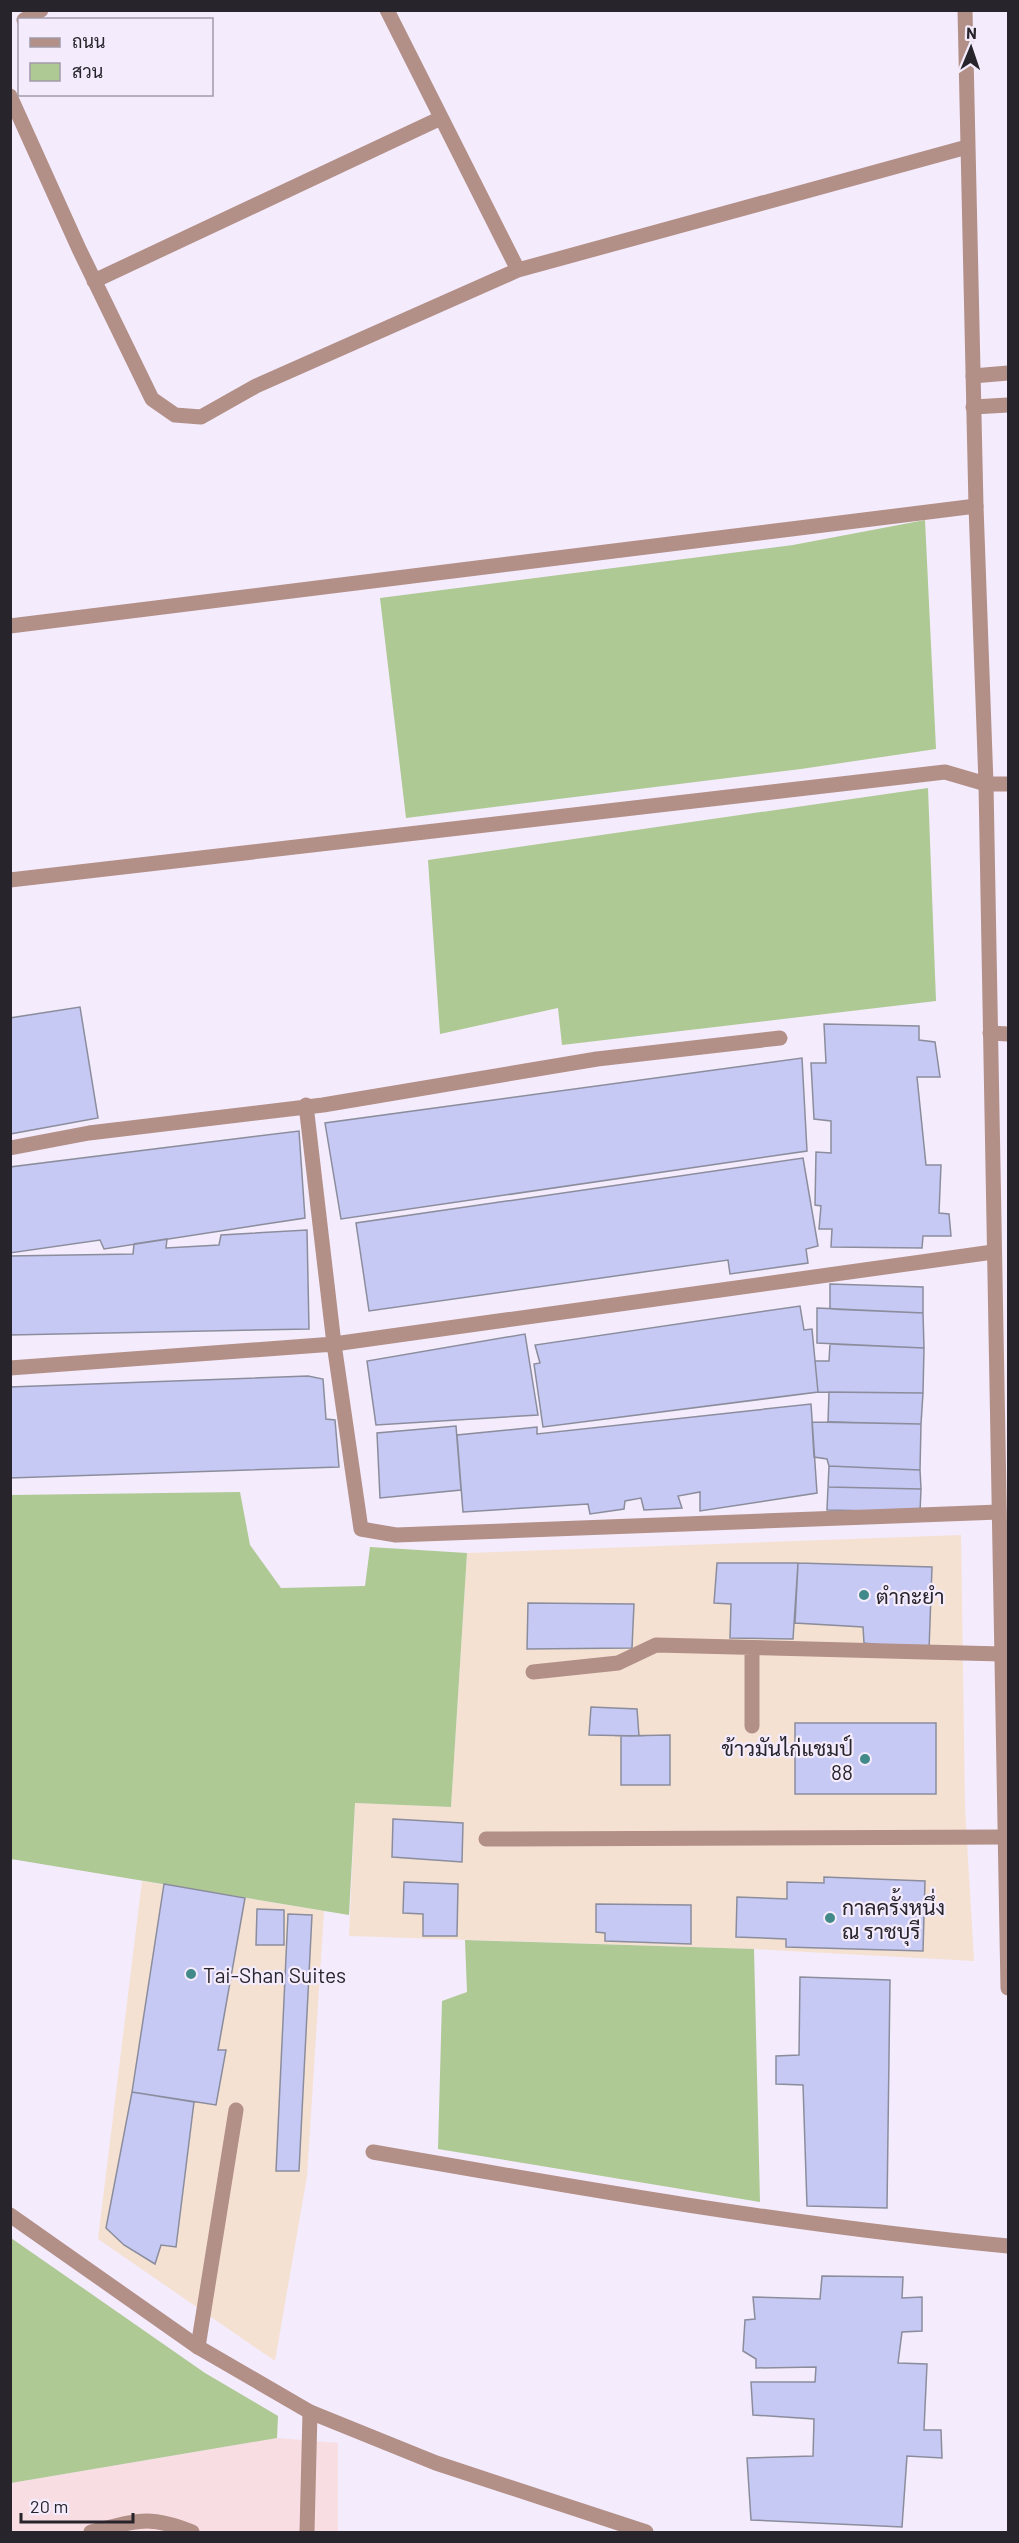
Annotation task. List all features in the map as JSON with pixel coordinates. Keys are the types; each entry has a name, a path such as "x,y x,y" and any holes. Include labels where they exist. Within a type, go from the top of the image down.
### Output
{"street":[{"path":"27,18 41,10"},
{"path":"387,10 518,270"},
{"path":"965,10 973,407 986,784 1008,1988"},
{"path":"10,96 94,281 152,399 176,415 201,417 256,386 518,270 967,147"},
{"path":"94,281 441,118"},
{"path":"973,376 1008,373"},
{"path":"973,407 1008,405"},
{"path":"10,626 976,506"},
{"path":"10,880 945,772 986,784 1008,783"},
{"path":"990,1033 1008,1034"},
{"path":"10,1148 89,1133 335,1103 597,1059 780,1038"},
{"path":"306,1105 334,1344 361,1529 396,1536 999,1512"},
{"path":"10,1368 334,1344 993,1252"},
{"path":"533,1672 618,1663 656,1646 1002,1654"},
{"path":"752,1648 752,1726"},
{"path":"486,1839 1005,1837"},
{"path":"198,2347 236,2110"},
{"path":"373,2152 677,2204 888,2235 1008,2246"},
{"path":"10,2215 198,2347 310,2412 436,2463 646,2532"},
{"path":"306,2532 310,2412"},
{"path":"91,2532 141,2519 171,2523 192,2532"}],"shaded area":[{"path":"961,1535 965,1807 974,1961 754,1949 349,1936 355,1803 451,1807 467,1553"},
{"path":"142,1881 324,1911 307,2176 275,2361 98,2239"},
{"path":"277,2438 338,2443 338,2532 11,2532 11,2483"}],"green space":[{"path":"925,520 936,749 801,769 406,818 380,598 793,545"},
{"path":"928,788 936,1001 562,1045 558,1008 440,1034 428,860"},
{"path":"240,1492 250,1545 281,1588 365,1586 370,1547 467,1553 451,1807 355,1803 349,1915 11,1859 11,1495"},
{"path":"465,1940 754,1949 760,2202 438,2149 442,2001 467,1992"},
{"path":"11,2238 205,2373 278,2416 277,2438 11,2483"}],"building":[{"path":"80,1007 98,1118 10,1134 10,1018"},
{"path":"824,1024 919,1026 919,1040 935,1042 940,1077 917,1077 926,1165 941,1165 939,1213 949,1214 951,1236 923,1236 922,1248 831,1247 832,1229 819,1229 821,1206 815,1205 816,1152 831,1153 831,1121 814,1119 811,1063 826,1063"},
{"path":"802,1058 807,1151 341,1219 325,1123"},
{"path":"299,1131 305,1218 104,1249 100,1240 10,1253 10,1167"},
{"path":"803,1158 818,1246 806,1249 808,1263 730,1274 728,1260 369,1311 356,1223"},
{"path":"307,1230 309,1329 10,1335 10,1256 133,1254 134,1244 167,1239 166,1248 219,1245 221,1235"},
{"path":"830,1284 923,1287 923,1313 830,1309"},
{"path":"800,1306 804,1330 812,1329 818,1392 543,1427 534,1364 540,1363 535,1345"},
{"path":"817,1308 923,1313 924,1348 817,1343"},
{"path":"525,1334 538,1415 376,1425 367,1361"},
{"path":"830,1344 924,1348 923,1393 818,1392 815,1361 829,1361"},
{"path":"308,1376 323,1379 326,1419 335,1420 339,1467 10,1478 10,1387"},
{"path":"829,1392 923,1393 921,1424 828,1422"},
{"path":"811,1404 817,1493 700,1511 700,1492 678,1496 682,1508 644,1510 641,1498 625,1501 624,1509 590,1514 588,1504 463,1512 457,1435 537,1427 537,1434"},
{"path":"812,1422 921,1424 920,1470 829,1466 827,1459 814,1457"},
{"path":"456,1426 461,1490 380,1498 377,1433"},
{"path":"829,1466 920,1470 921,1489 828,1487"},
{"path":"828,1487 921,1489 920,1512 827,1510"},
{"path":"717,1563 798,1563 793,1639 730,1638 731,1604 714,1603"},
{"name":"ตำกะยำ","path":"798,1563 932,1567 929,1650 864,1643 863,1627 795,1623"},
{"path":"528,1603 634,1604 632,1648 527,1649"},
{"path":"591,1707 637,1709 639,1736 589,1735"},
{"name":"ข้าวมันไก่แชมป์ 88","path":"795,1723 936,1723 936,1794 795,1794"},
{"path":"670,1735 670,1785 621,1785 621,1736"},
{"path":"393,1819 463,1823 462,1862 392,1857"},
{"name":"กาลครั้งหนึ่ง ณ ราชบุรี","path":"824,1877 925,1881 923,1951 786,1947 786,1939 736,1937 737,1897 787,1899 787,1882 824,1883"},
{"path":"404,1882 458,1884 457,1936 423,1936 423,1914 403,1913"},
{"name":"Tai-Shan Suites","path":"164,1884 245,1898 218,2050 226,2050 216,2105 132,2092"},
{"path":"596,1904 691,1905 691,1944 605,1941 605,1933 596,1932"},
{"path":"257,1909 284,1910 284,1945 256,1945"},
{"path":"288,1914 312,1915 299,2171 276,2171"},
{"path":"800,1977 890,1980 887,2208 807,2206 803,2085 776,2084 776,2056 799,2055"},
{"path":"132,2092 194,2102 176,2247 161,2245 155,2264 124,2245 106,2228"},
{"path":"822,2276 903,2277 902,2298 922,2297 922,2331 902,2332 898,2363 927,2364 924,2430 941,2430 942,2458 907,2456 902,2527 751,2520 747,2458 813,2456 814,2419 753,2415 751,2382 815,2382 816,2367 756,2368 756,2359 743,2351 745,2320 755,2319 753,2297 820,2299"}],"place":[{"name":"ตำกะยำ","path":"864,1595"},
{"name":"ข้าวมันไก่แชมป์ 88","path":"865,1759"},
{"name":"กาลครั้งหนึ่ง ณ ราชบุรี","path":"830,1918"},
{"name":"Tai-Shan Suites","path":"191,1974"}]}
